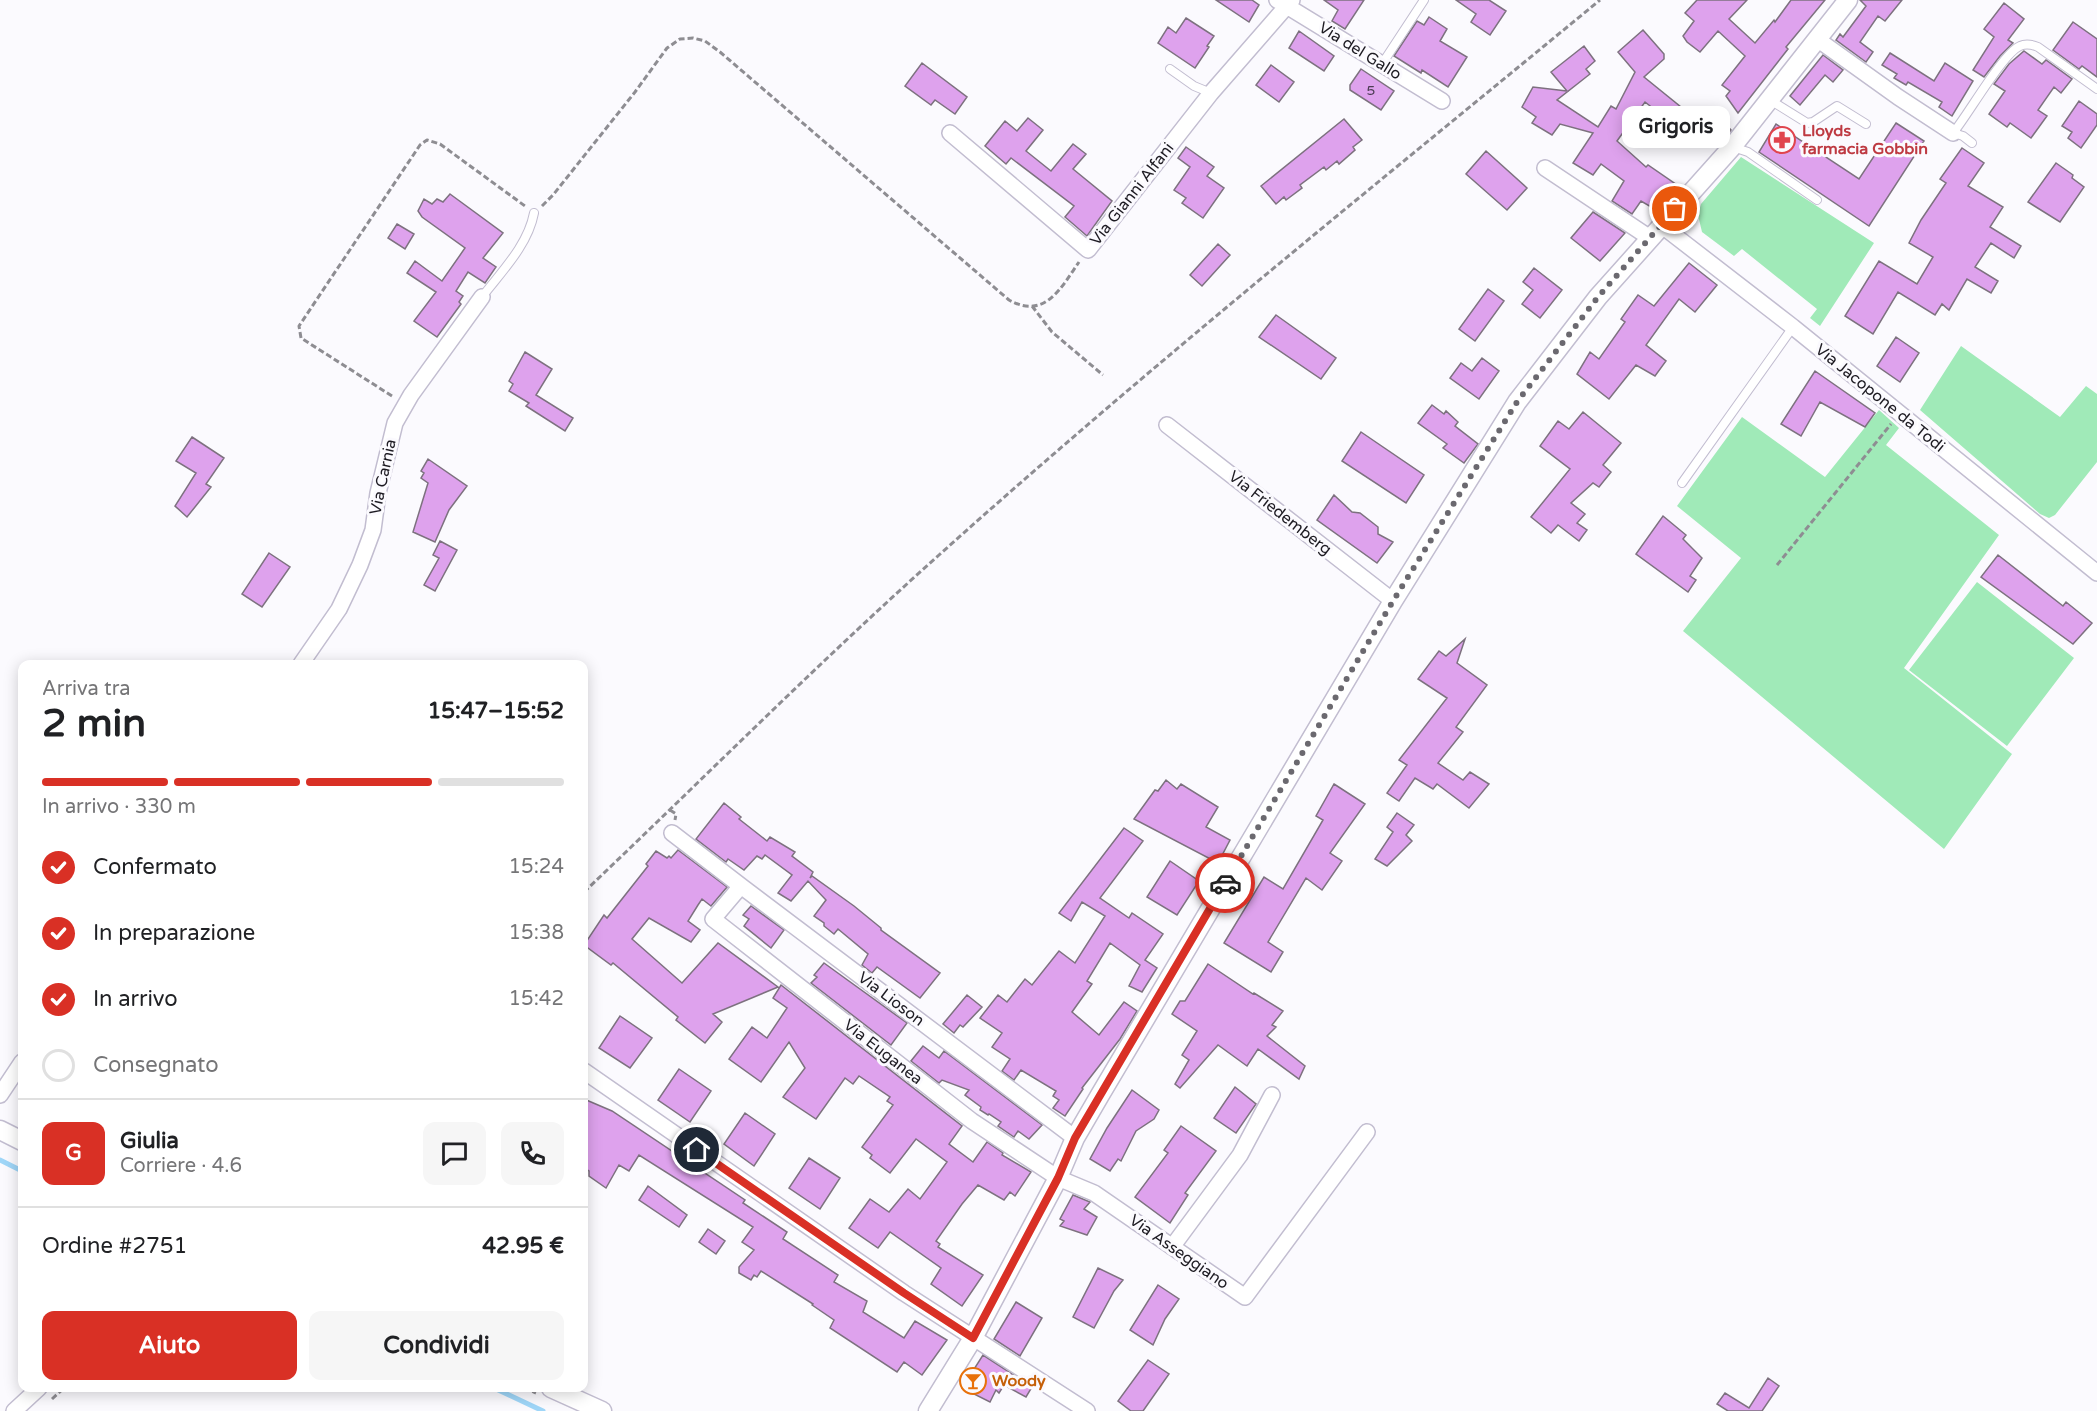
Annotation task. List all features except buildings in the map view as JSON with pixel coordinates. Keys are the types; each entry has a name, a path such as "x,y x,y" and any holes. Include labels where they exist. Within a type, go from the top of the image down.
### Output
{"street":[{"path":"928,1411 973,1338 1058,1178 1075,1138 1393,601 1517,402 1598,297 1732,147 1848,0"},
{"name":"Via del Gallo","path":"1285,2 1442,101"},
{"name":"Via Gianni Alfani","path":"950,133 1088,250 1285,2"},
{"path":"1817,39 1953,133"},
{"name":"Via Jacopone da Todi","path":"1545,168 1655,231 1793,327 2097,573"},
{"name":"Via Carnia","path":"304,660 339,609 360,565 373,530 378,493 395,423 482,297"},
{"name":"Via Friedemberg","path":"1167,425 1393,601"},
{"name":"Via Lioson","path":"672,833 1075,1138"},
{"name":"Via Euganea","path":"741,886 713,920 972,1121 1058,1178"},
{"path":"0,1095 18,1068"},
{"path":"588,1074 904,1293 1086,1411"},
{"path":"1172,1247 1240,1155 1272,1095"},
{"path":"0,1131 18,1139"},
{"name":"Via Asseggiano","path":"1058,1178 1094,1193 1245,1298 1367,1132"},
{"path":"14,1411 35,1392"},
{"path":"560,1392 602,1411"}],"lane":[{"path":"1382,64 1424,0"},
{"path":"1972,143 1963,136 1953,133 2005,58 2021,45 2030,44 2038,47 2097,89"},
{"path":"1170,69 1194,86 1211,93"},
{"path":"1770,100 1807,123 1813,122 1838,106 1866,124"},
{"path":"1732,147 1748,153 1817,200"},
{"path":"482,297 520,246 531,228 534,213"},
{"path":"1682,483 1793,327"}],"path":[{"path":"588,888 772,712 998,503 1125,393 1600,0"},
{"path":"406,405 301,338 299,326 420,146 427,141 440,144 534,213 553,195 667,48 680,39 693,38 705,41 720,52 1009,300 1020,306 1043,304 1057,293 1088,250"},
{"path":"1032,306 1052,332 1103,375"},
{"path":"1777,565 1893,422"}],"green space":[{"path":"1741,157 1874,243 1820,326 1810,318 1817,309 1742,249 1734,256 1702,232 1698,215 1701,204"},
{"path":"1961,346 2060,417 2086,386 2097,394 2097,462 2055,515 2049,518 2040,514 1920,410"},
{"path":"1879,410 1899,428 1886,445 1999,535 1904,668 2012,754 1944,849 1683,631 1741,558 1677,506 1742,417 1825,477"},
{"path":"1977,582 2074,658 2007,746 1909,670"}],"waterway":[{"path":"0,1160 18,1169"},
{"path":"503,1392 543,1411"}],"way so far":[{"path":"1225,883 1476,464 1517,402 1598,297 1675,209"}],"place":[{"name":"Lloyds farmacia Gobbin","path":"1782,140"},
{"name":"Grigoris","path":"1675,209"},
{"name":"Woody","path":"973,1381"}],"route":[{"path":"697,1150 973,1338 1058,1178 1075,1138 1225,883"}]}
